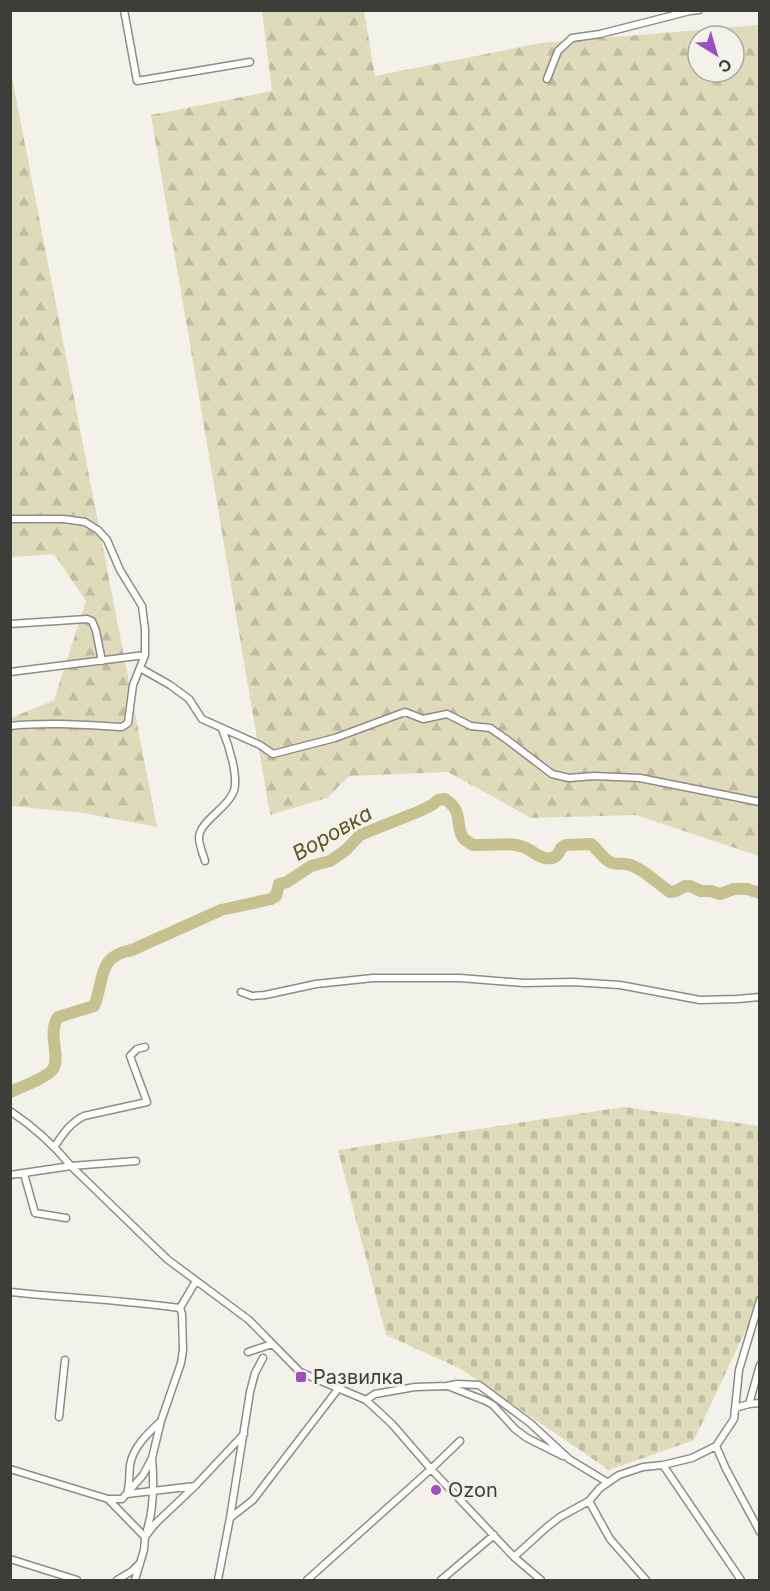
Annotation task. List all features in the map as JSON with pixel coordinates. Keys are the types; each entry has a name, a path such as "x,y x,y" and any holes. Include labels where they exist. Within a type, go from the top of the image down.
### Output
{"street":[{"path":"124,10 137,81 250,62"},
{"path":"547,79 558,51 572,38 600,34 699,10"},
{"path":"10,519 64,519 85,522 98,530 107,540 120,570 142,606 146,629 145,656 133,685 128,723 122,727 66,724 10,726"},
{"path":"10,624 87,619 92,621 102,661"},
{"path":"10,672 145,656"},
{"path":"140,668 189,699 202,719 260,745 273,754 335,738 405,712 423,719 447,714 471,726 489,728 552,774 569,778 594,776 640,778 759,802"},
{"path":"205,861 199,837 204,825 219,812 234,792 235,772 222,729"},
{"path":"241,992 252,996 316,984 373,978 449,978 525,983 573,982 620,985 700,1000 759,997"},
{"path":"55,1146 75,1120 147,1102 130,1056 137,1049 145,1047"},
{"path":"10,1111 55,1146 71,1166 167,1259 249,1320 300,1372 366,1400 399,1432 514,1557 542,1581"},
{"path":"10,1175 71,1166 136,1161"},
{"path":"24,1174 35,1213 66,1218"},
{"path":"180,1308 196,1281"},
{"path":"10,1292 180,1308"},
{"path":"514,1557 560,1517 590,1501 607,1482 628,1471 692,1458 716,1446 734,1419 739,1370 759,1300"},
{"path":"10,1469 108,1499 122,1499 143,1475 152,1458 161,1421 181,1363 183,1314 180,1308"},
{"path":"248,1352 272,1344"},
{"path":"218,1581 250,1392 255,1373 263,1358"},
{"path":"59,1417 65,1360"},
{"path":"749,1404 759,1365"},
{"path":"366,1400 375,1394 415,1387 479,1385 542,1433 569,1459"},
{"path":"447,1386 517,1413"},
{"path":"230,1518 253,1500 338,1389"},
{"path":"735,1408 759,1403"},
{"path":"493,1405 515,1429 527,1438 569,1459 607,1482"},
{"path":"127,1494 133,1456 150,1431 161,1421"},
{"path":"145,1537 244,1434"},
{"path":"307,1581 460,1441"},
{"path":"716,1446 730,1479 759,1532"},
{"path":"135,1581 150,1520 153,1492 152,1458"},
{"path":"663,1465 741,1581"},
{"path":"127,1494 195,1486"},
{"path":"108,1499 145,1537"},
{"path":"590,1501 610,1539 646,1581"},
{"path":"441,1581 494,1535"},
{"path":"10,1559 77,1581"},
{"path":"117,1581 139,1563"}],"green space":[{"path":"262,11 364,11 375,76 541,43 686,31 686,84 746,84 746,26 759,25 759,856 636,815 531,818 448,772 349,776 327,798 270,815 151,115 272,91"},
{"path":"10,67 157,827 84,813 11,806 11,718 54,700 86,601 54,554 11,557"},
{"path":"624,1107 759,1126 759,1302 694,1440 609,1470 461,1369 386,1335 338,1150"}],"waterway":[{"name":"Воровка","path":"10,1092 40,1079 53,1069 56,1058 54,1030 58,1017 94,1006 104,971 112,958 221,910 271,899 276,896 279,884 287,882 311,866 330,861 346,850 360,835 420,811 438,800 445,799 455,809 461,834 473,845 521,846 541,857 552,858 566,845 591,844 609,862 635,867 670,892 690,886 701,891 720,894 734,889 747,889 760,893"}],"place":[{"name":"Развилка","path":"301,1377"},
{"name":"Ozon","path":"436,1490"}]}
